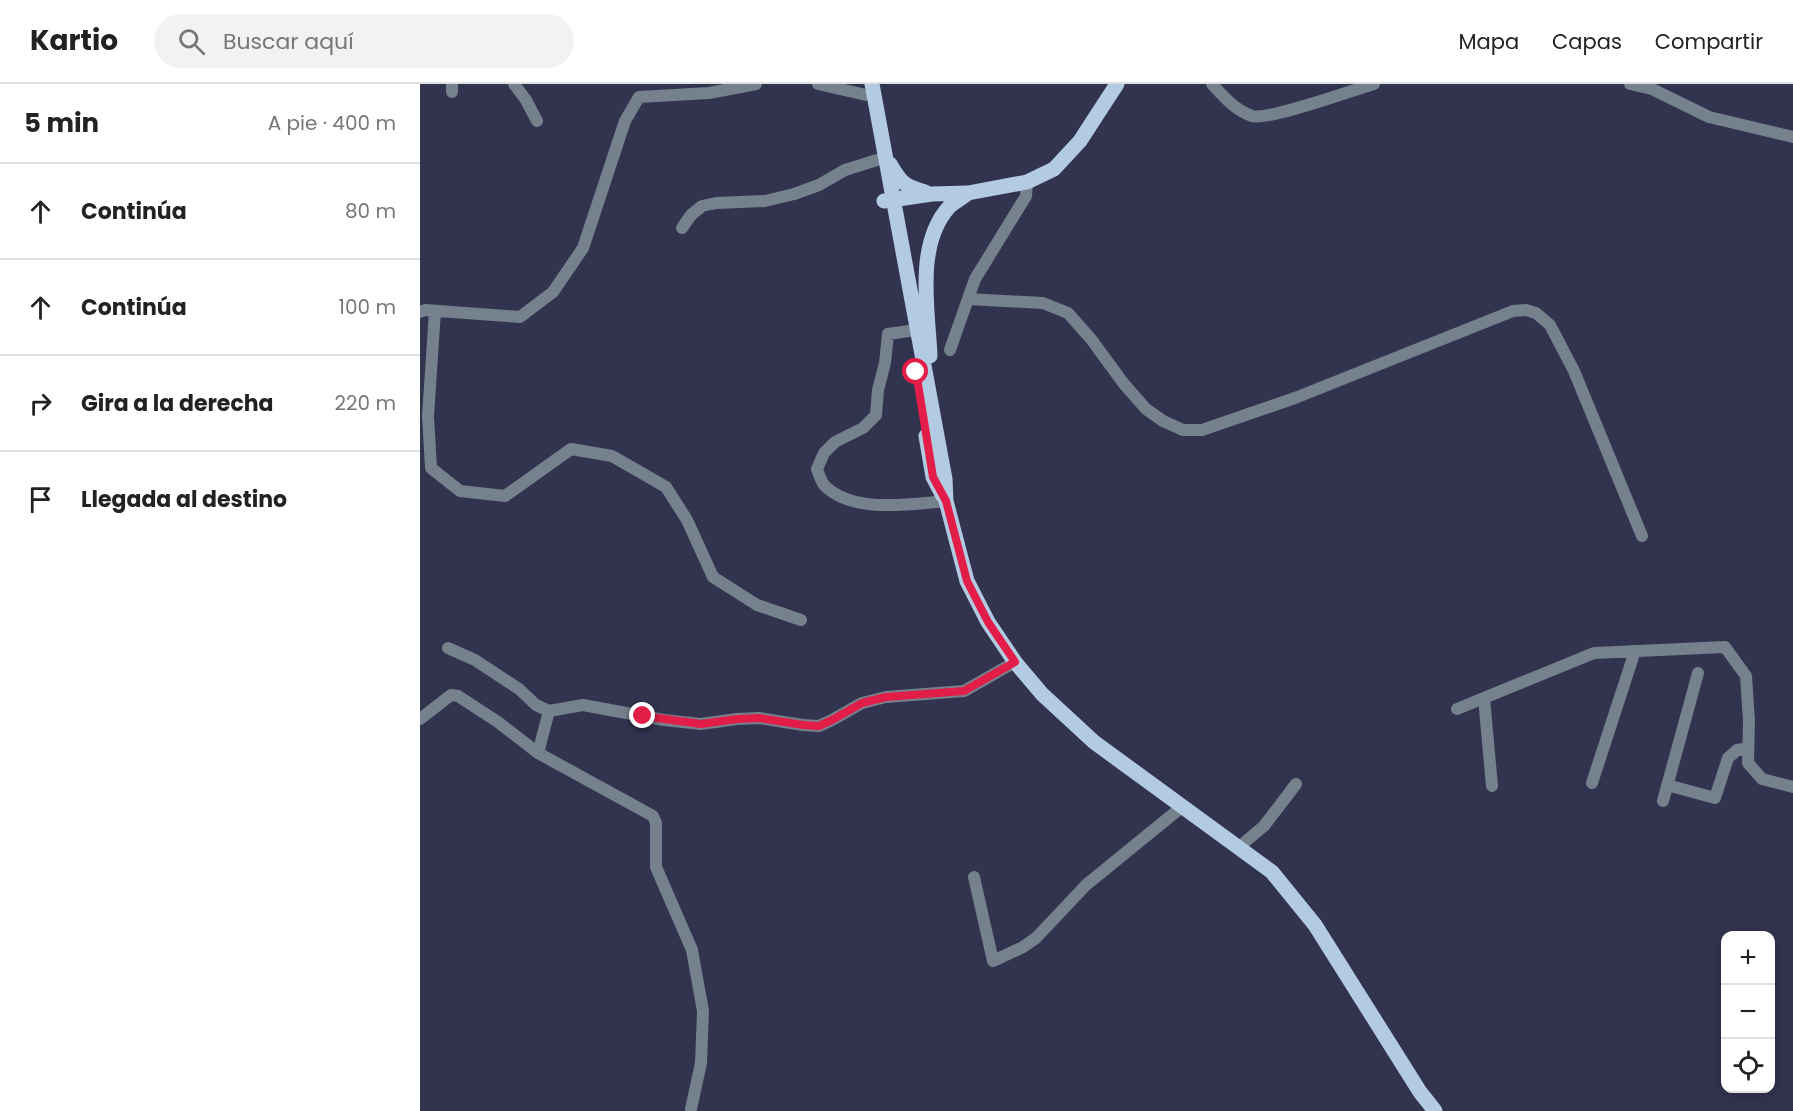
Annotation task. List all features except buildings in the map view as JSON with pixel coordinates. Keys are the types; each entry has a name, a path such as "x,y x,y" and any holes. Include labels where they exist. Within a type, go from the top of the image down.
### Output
{"main road":[{"path":"889,200 932,194 968,193 1027,182 1054,169 1080,141 1117,84"},
{"path":"870,87 933,477 946,501"},
{"path":"882,159 907,187 932,194"},
{"path":"934,422 926,273 932,236 949,207 968,193"},
{"path":"889,200 945,479 946,501 967,581 988,622 1015,662 1042,694 1094,742 1272,872 1315,925 1414,1083 1435,1111"}],"street":[{"path":"514,84 537,121"},
{"path":"420,312 425,310 520,317 553,292 583,248 625,120 639,97 709,93 756,84"},
{"path":"818,84 870,87"},
{"path":"1212,84 1230,104 1254,116 1277,114 1374,84"},
{"path":"1630,84 1652,89 1709,117 1793,137"},
{"path":"682,228 691,214 702,206 716,203 765,201 794,194 819,185 845,170 882,159"},
{"path":"950,350 975,279 1026,196 1027,182"},
{"path":"968,299 1043,303 1068,313 1146,409 1163,421 1183,430 1202,430 1295,398 1513,311 1526,310 1536,313 1550,325 1574,371 1642,536"},
{"path":"435,311 428,416 431,468 460,491 505,496 571,449 612,456 666,487 687,520 713,577 758,605 801,620"},
{"path":"909,331 888,334 876,415 863,428 835,442 824,453 817,469 824,485 844,500 871,505 946,501"},
{"path":"1457,709 1594,653 1725,647 1746,676 1749,721 1748,763 1762,778 1793,787"},
{"path":"448,648 475,660 519,689 536,705 549,711 583,705 664,720 701,724 759,718 819,726 862,703 886,697 964,691 1015,662"},
{"path":"1592,783 1635,651"},
{"path":"1663,801 1698,673"},
{"path":"420,719 451,695 459,696 538,753 653,816 656,823 656,867 692,950 703,1011 701,1063 691,1109"},
{"path":"1484,698 1492,786"},
{"path":"538,753 549,711"},
{"path":"1667,786 1715,798 1728,758 1737,750 1748,748"},
{"path":"1239,847 1264,826 1296,784"},
{"path":"974,877 993,961 1023,947 1036,938 1086,885 1184,806"}],"route":[{"path":"643,716 701,724 759,718 819,726 862,703 886,697 964,691 1015,662 988,622 967,581 946,501 933,477 916,372"}]}
